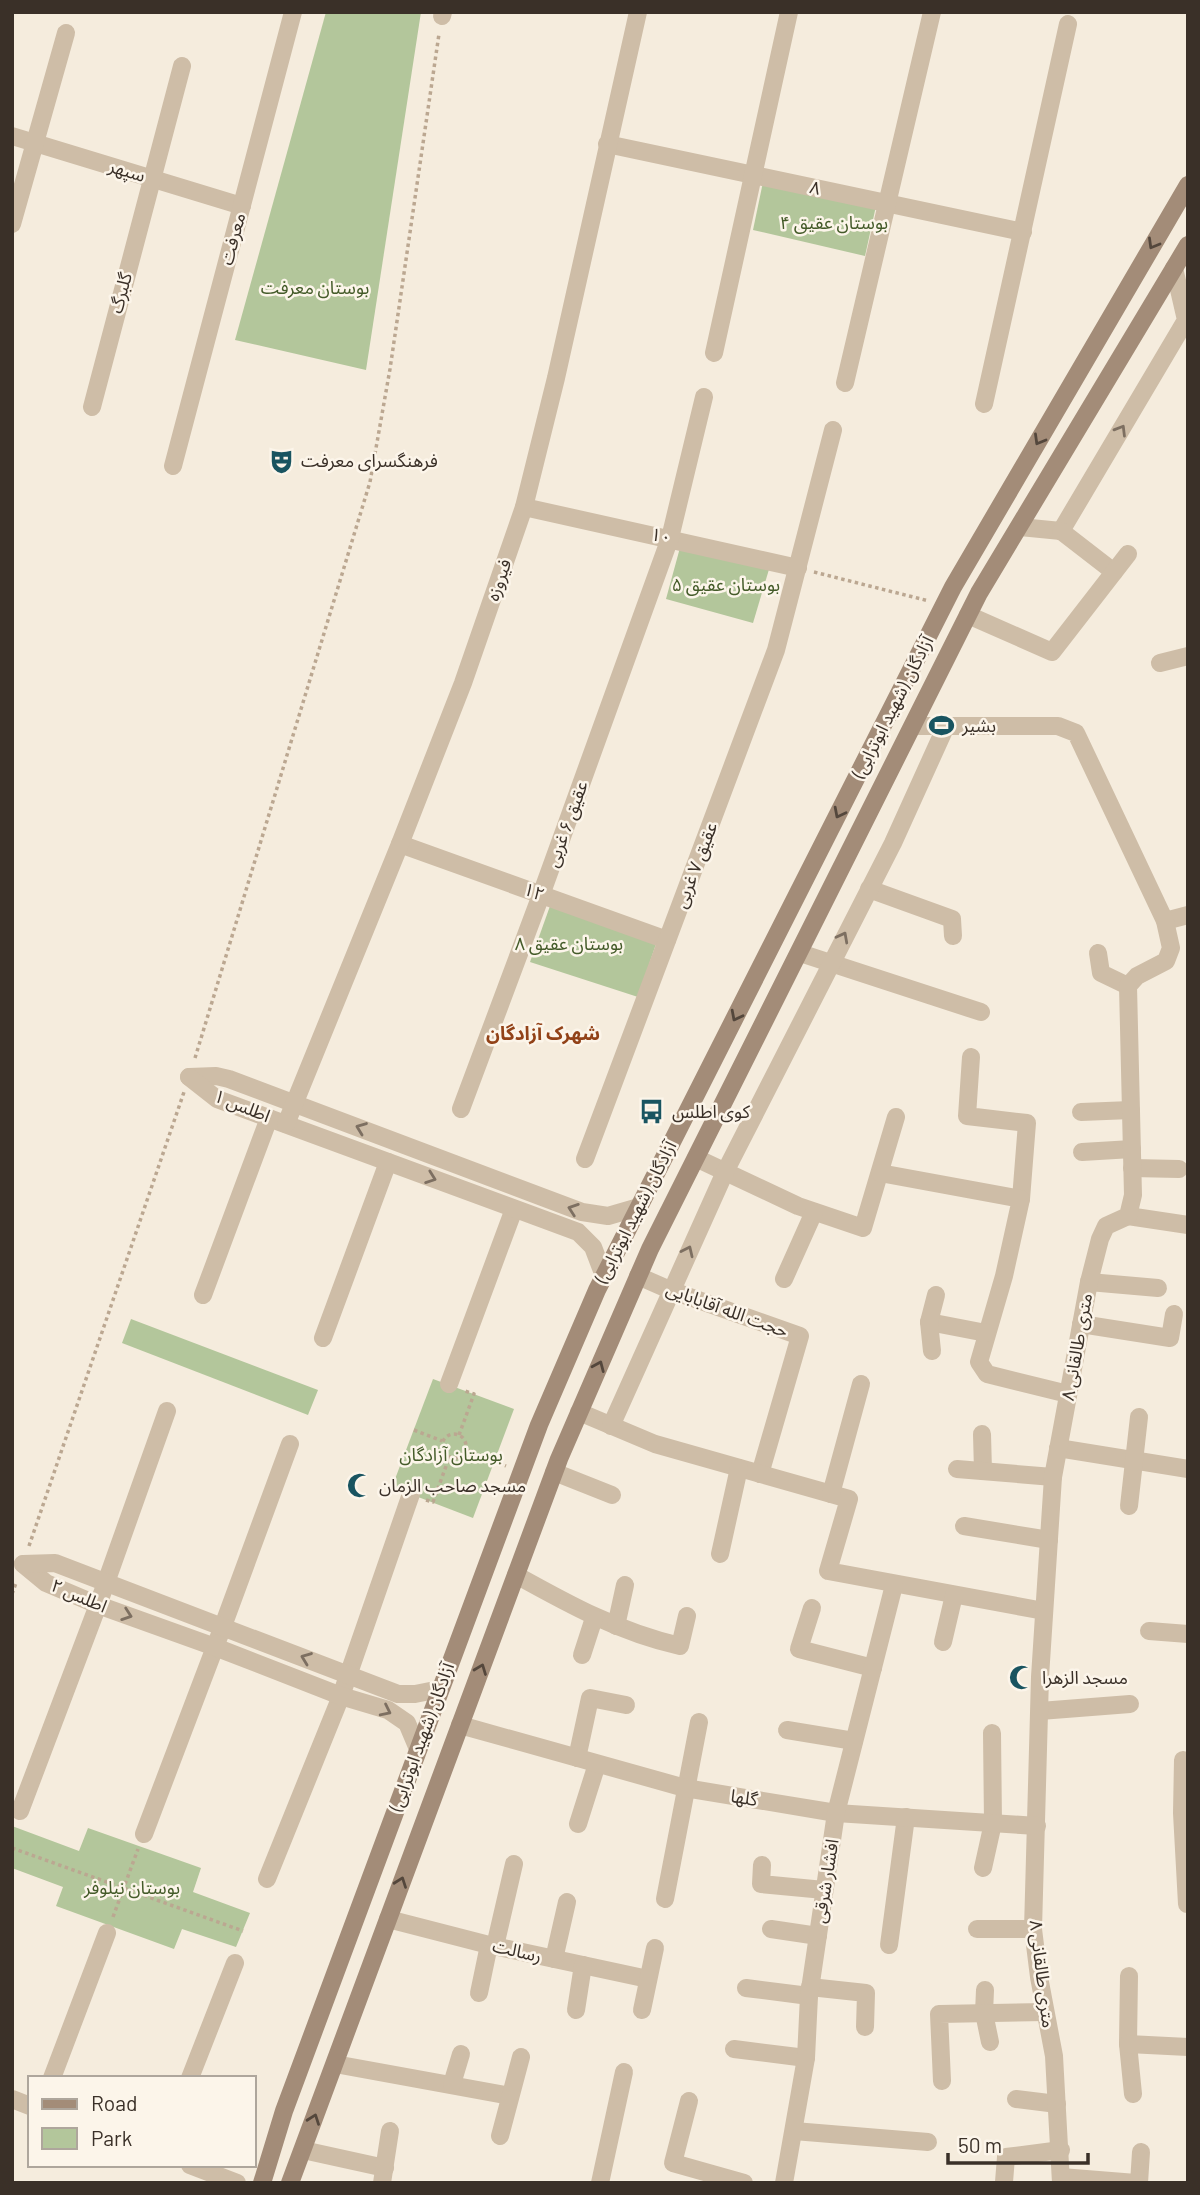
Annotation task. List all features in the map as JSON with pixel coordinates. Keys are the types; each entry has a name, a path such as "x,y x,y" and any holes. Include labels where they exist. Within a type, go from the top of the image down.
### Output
{"main road":[{"name":"آزادگان (شهید ابوترابی)","path":"262,2183 284,2111 530,1449 604,1276 945,605 1188,185"},
{"name":"آزادگان (شهید ابوترابی)","path":"290,2183 557,1466 638,1276 979,593 1188,245"},
{"path":"530,1449 557,1466"}],"street":[{"name":"معرفت","path":"173,466 293,12"},
{"name":"فیروزه","path":"203,1295 278,1121 294,1103 400,844 463,683 524,507 638,12"},
{"path":"714,353 789,12"},
{"path":"845,383 932,12"},
{"path":"984,404 1069,24"},
{"path":"12,224 66,33"},
{"name":"گلبرگ","path":"92,407 182,66"},
{"name":"سپهر","path":"12,136 242,206"},
{"name":"۸","path":"607,144 1023,232"},
{"path":"1061,531 1186,320 1174,268"},
{"name":"عقیق ۶ غربی","path":"461,1109 670,538 704,397"},
{"name":"عقیق ۷ غربی","path":"585,1159 776,650 833,430"},
{"name":"۱۰","path":"524,507 798,568"},
{"path":"1020,527 1061,531 1114,572"},
{"path":"968,615 1052,652 1128,554"},
{"path":"1160,663 1188,656"},
{"path":"913,726 1058,726 1076,733 1165,921 1171,948 1166,961 1137,976 1128,986 1133,1195 1128,1216 1188,1225"},
{"path":"611,1426 724,1172 893,844 946,726"},
{"name":"۱۲","path":"400,844 667,940"},
{"path":"869,889 952,919 953,936"},
{"path":"1165,921 1188,915"},
{"path":"800,953 981,1012"},
{"path":"1098,953 1101,973 1128,986"},
{"path":"971,1057 967,1116 1027,1123 1021,1199 1004,1276 979,1362 987,1374 1068,1394"},
{"name":"اطلس ۱","path":"189,1077 216,1076 229,1079 582,1212 608,1216 639,1207"},
{"name":"اطلس ۱","path":"189,1077 217,1099 579,1232 593,1247 604,1276"},
{"path":"1081,1112 1131,1110"},
{"path":"696,1158 814,1212 863,1228 896,1117"},
{"path":"1082,1152 1132,1149"},
{"path":"323,1338 388,1163"},
{"path":"1132,1168 1179,1169"},
{"path":"880,1173 1021,1199"},
{"path":"449,1384 514,1209"},
{"path":"784,1279 814,1212"},
{"name":"۸ متری طالقانی","path":"1061,2180 1054,2056 1033,1929 1044,1611 1053,1477 1089,1282 1100,1239 1106,1226 1128,1216"},
{"name":"حجت الله آقابابایی","path":"638,1276 800,1336 760,1474"},
{"path":"1089,1282 1158,1289"},
{"path":"932,1351 929,1322 936,1295"},
{"path":"1081,1324 1170,1338 1174,1314"},
{"path":"929,1322 986,1333"},
{"path":"831,1494 861,1384"},
{"path":"20,1811 107,1581 167,1411"},
{"path":"579,1412 655,1444 849,1500 828,1571 1044,1611"},
{"path":"1129,1506 1139,1417"},
{"path":"982,1434 983,1471"},
{"path":"144,1834 290,1444"},
{"path":"1058,1448 1188,1469"},
{"path":"557,1466 612,1495"},
{"path":"720,1554 739,1468"},
{"path":"957,1469 1053,1477"},
{"path":"267,1879 341,1696 411,1494"},
{"path":"964,1526 1049,1540"},
{"name":"اطلس ۲","path":"23,1564 55,1563 107,1581 398,1694 440,1689"},
{"name":"اطلس ۲","path":"23,1564 46,1583 98,1605 341,1696 388,1710 407,1723 418,1749"},
{"path":"516,1575 594,1618 652,1640 680,1646 687,1616"},
{"path":"616,1626 625,1585"},
{"name":"افشار شرقی","path":"784,2183 806,2058 810,1991 836,1813 894,1585"},
{"path":"943,1642 954,1595"},
{"path":"812,1608 800,1649 873,1668"},
{"path":"582,1655 594,1618"},
{"path":"1149,1631 1188,1634"},
{"path":"578,1758 590,1699 626,1705"},
{"path":"1040,1711 1130,1704"},
{"path":"665,1899 699,1722"},
{"name":"گلها","path":"460,1725 685,1788 836,1813 1037,1826"},
{"path":"787,1730 853,1741"},
{"path":"983,1868 993,1823 992,1733"},
{"path":"1183,1760 1187,1904"},
{"path":"578,1824 597,1763"},
{"path":"889,1945 906,1817"},
{"path":"479,1993 514,1864"},
{"path":"762,1865 761,1884 824,1890"},
{"path":"554,1959 566,1902"},
{"name":"رسالت","path":"388,1919 648,1979"},
{"path":"771,1928 818,1936"},
{"path":"977,1929 1033,1929"},
{"path":"53,2076 107,1933"},
{"path":"642,2010 655,1948"},
{"path":"191,2076 235,1962"},
{"path":"576,2010 583,1965"},
{"path":"1129,1976 1128,2044 1133,2094"},
{"path":"746,1989 866,1993 865,2027"},
{"path":"985,1990 985,2013 990,2042"},
{"path":"942,2081 939,2014 1045,2012"},
{"path":"1128,2044 1188,2047"},
{"path":"734,2049 806,2058"},
{"path":"452,2084 461,2054"},
{"path":"500,2136 521,2057"},
{"path":"335,2064 510,2096"},
{"path":"600,2183 624,2072"},
{"path":"1016,2099 1057,2104"},
{"path":"689,2101 673,2163 744,2183"},
{"path":"303,2150 383,2175 390,2131"},
{"path":"794,2131 928,2142"},
{"path":"1004,2182 1006,2157 1061,2150"},
{"path":"1061,2180 1138,2183 1141,2152"},
{"path":"195,2167 237,2183"}],"path":[{"path":"12,1594 189,1077 370,481 390,369 442,14"},
{"path":"798,568 945,605"},
{"path":"459,1435 474,1394"},
{"path":"414,1430 442,1441"},
{"path":"448,1435 459,1435 465,1441 466,1450 458,1458 449,1458 443,1453 442,1441 448,1435"},
{"path":"466,1450 494,1461"},
{"path":"433,1502 449,1458"},
{"path":"107,1933 144,1834"},
{"path":"12,1848 243,1931"}],"green space":[{"name":"بوستان معرفت","path":"326,12 421,12 366,370 235,340"},
{"name":"بوستان عقیق ۴","path":"763,182 876,206 865,256 753,230"},
{"name":"بوستان عقیق ۵","path":"681,544 770,566 753,623 666,599"},
{"name":"بوستان عقیق ۸","path":"550,906 656,944 638,997 530,962"},
{"path":"131,1319 318,1390 308,1415 122,1343"},
{"name":"بوستان آزادگان","path":"433,1379 514,1409 473,1518 392,1487"},
{"name":"بوستان نیلوفر","path":"12,1826 79,1851 88,1828 201,1868 193,1892 250,1913 236,1947 182,1929 174,1949 56,1906 63,1887 12,1868"}],"place":[{"name":"فرهنگسرای معرفت","path":"281,461"},
{"name":"بشیر","path":"942,726"},
{"name":"کوی اطلس","path":"652,1112"},
{"name":"مسجد صاحب الزمان","path":"359,1486"},
{"name":"مسجد الزهرا","path":"1022,1678"}],"district":[{"name":"شهرک آزادگان","path":"543,1033"}]}
